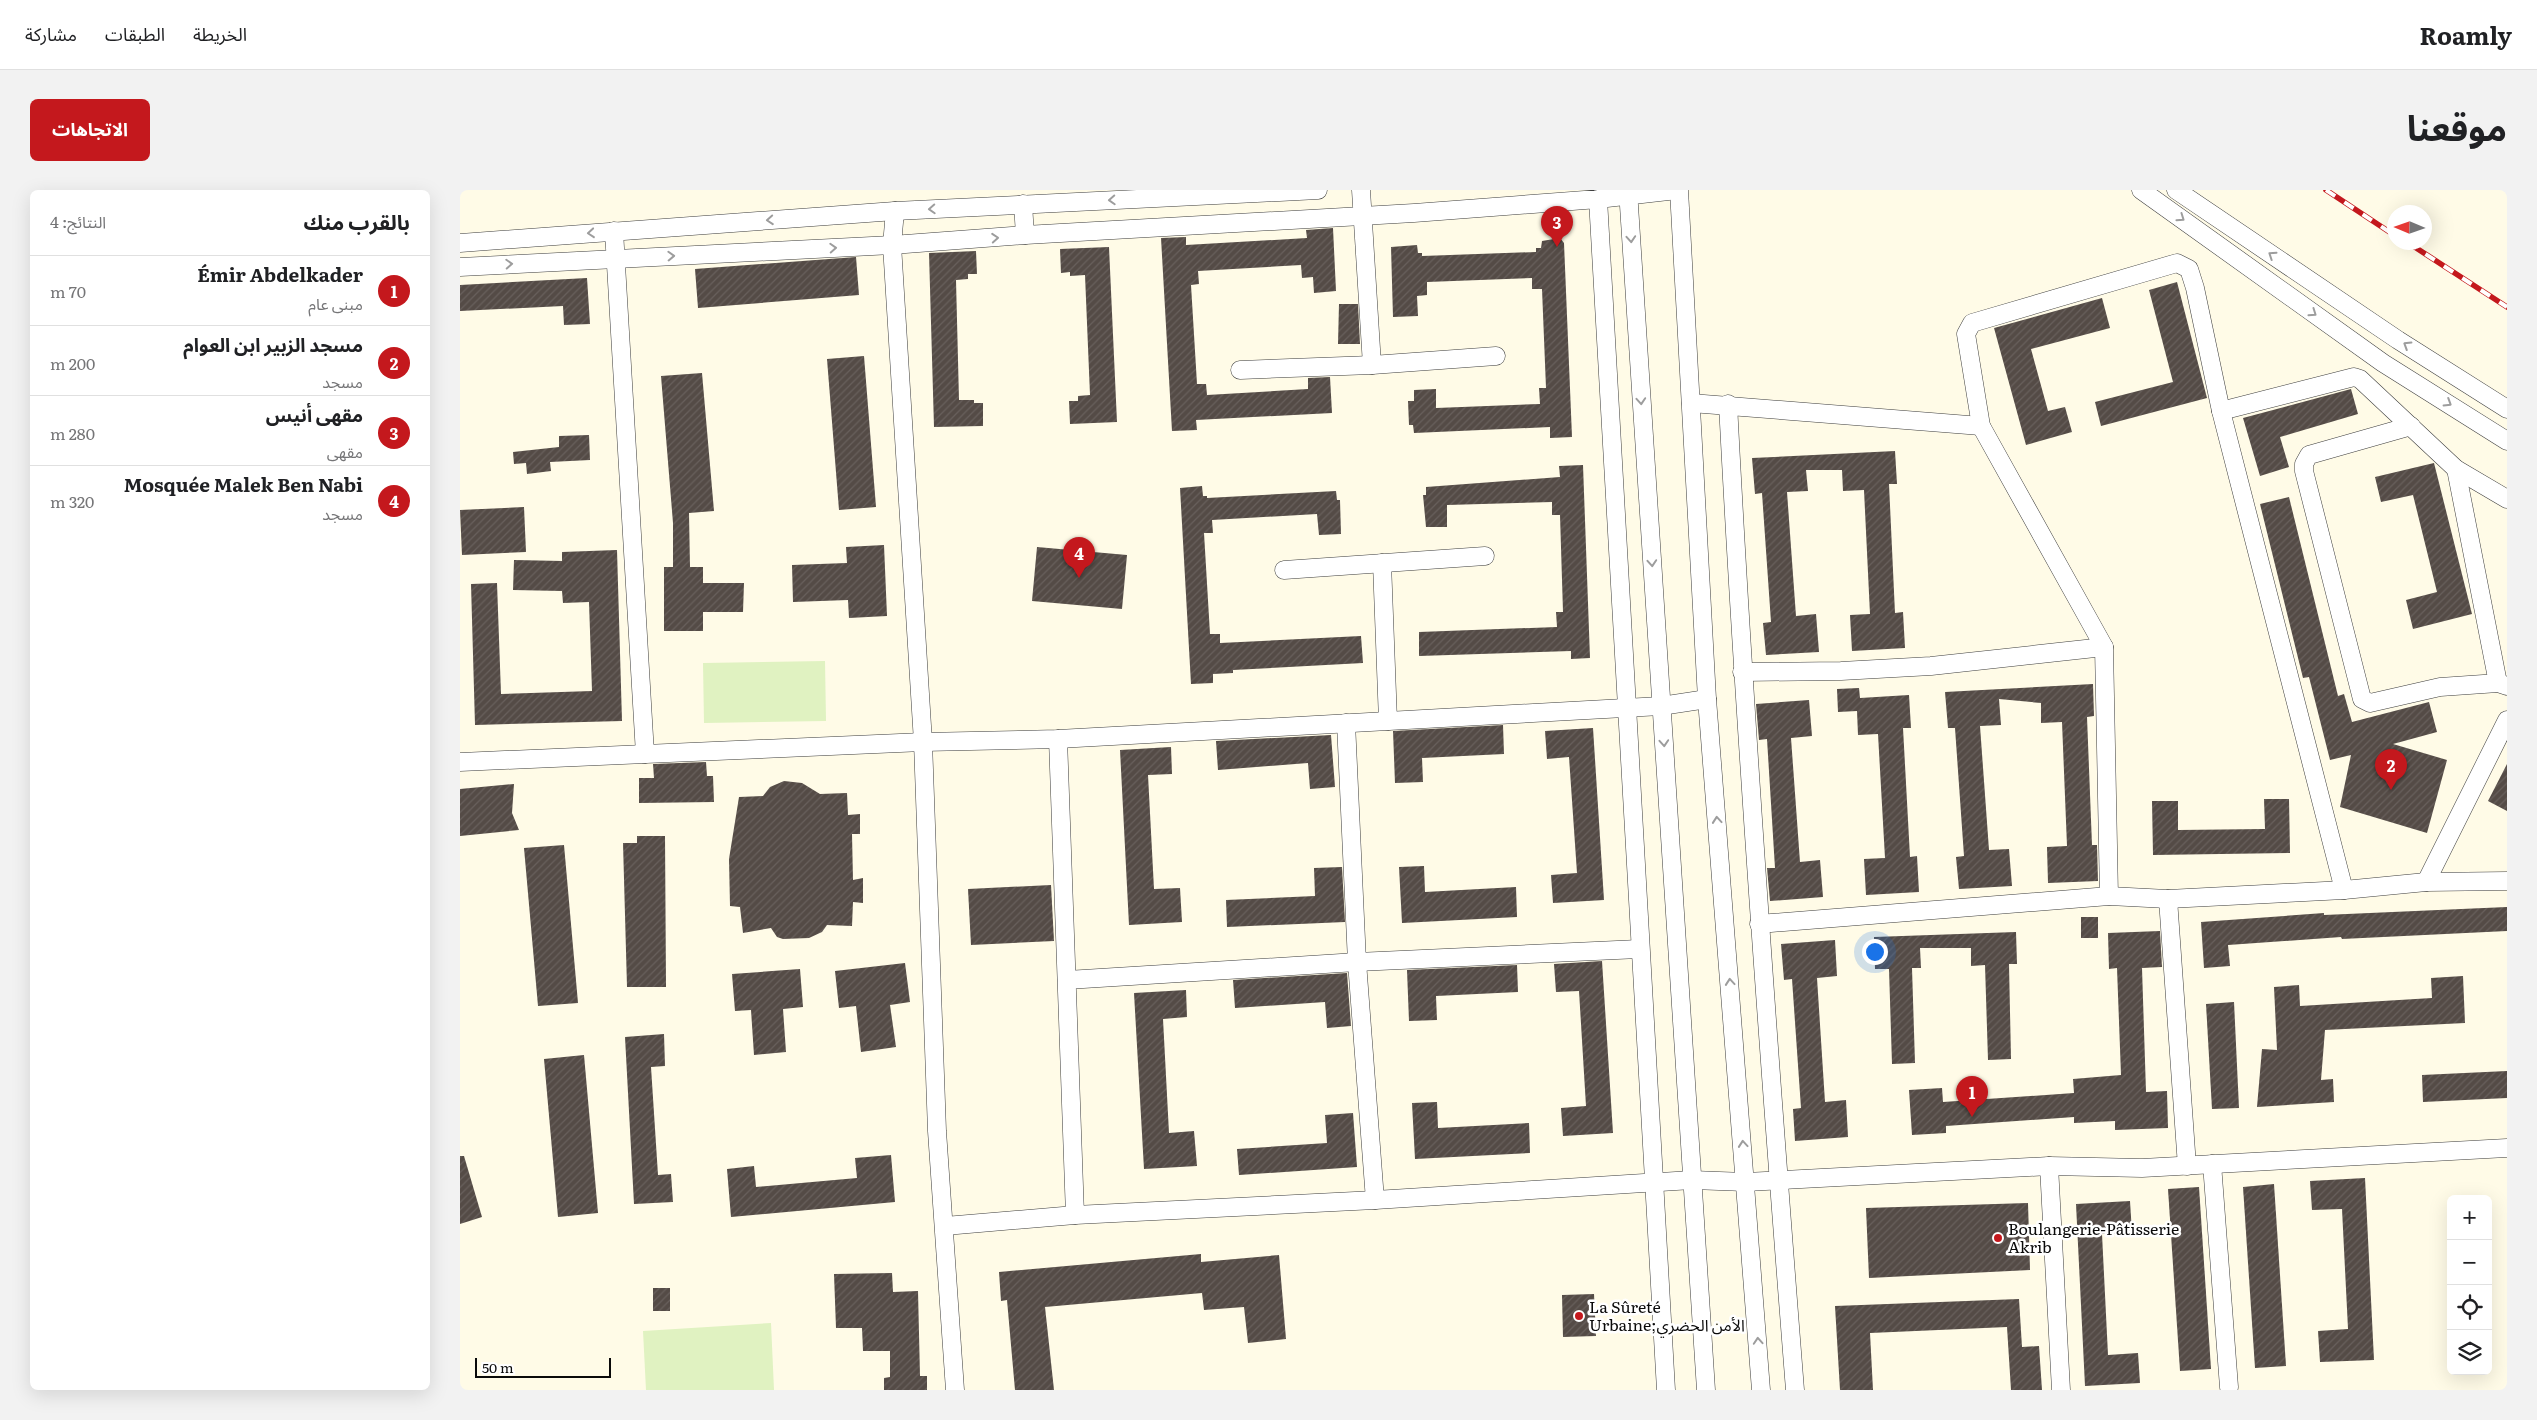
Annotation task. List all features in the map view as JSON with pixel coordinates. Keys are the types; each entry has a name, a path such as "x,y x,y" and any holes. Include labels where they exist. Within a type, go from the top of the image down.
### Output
{"street":[{"path":"460,243 895,211 1318,190"},
{"path":"1361,190 1361,214 1372,365"},
{"path":"460,267 892,245 1598,199 1628,193 1678,190 1707,699 1761,1390"},
{"path":"2141,190 2384,363 2507,441"},
{"path":"2176,190 2398,340 2507,409"},
{"path":"1628,193 1706,1390"},
{"path":"1598,199 1625,706 1666,1390"},
{"path":"1023,204 1025,235"},
{"path":"895,211 892,245 923,742 937,1131 945,1226 954,1390"},
{"path":"614,231 645,754"},
{"path":"2109,896 2104,648 1982,426 1966,334 1972,323 2177,263 2189,269 2195,288 2221,410 2344,890"},
{"path":"1240,370 1372,365 1496,356"},
{"path":"2221,410 2354,377 2366,383 2456,469 2507,499"},
{"path":"1691,403 1728,404 1982,426"},
{"path":"1728,404 1742,672 1759,924 1795,1390"},
{"path":"2411,426 2308,456 2304,464 2304,471 2362,699 2370,703 2440,687 2503,685 2456,469"},
{"path":"1284,570 1485,556"},
{"path":"1382,563 1388,721"},
{"path":"1742,672 1841,671 1931,666 2104,648"},
{"path":"460,762 923,742 1058,739 1625,706 1662,706 1707,699"},
{"path":"2426,882 2507,720"},
{"path":"1346,723 1356,962 1376,1200"},
{"path":"1058,739 1075,1215"},
{"path":"1759,924 2109,896 2168,899 2344,890 2426,882 2507,881"},
{"path":"2168,899 2186,1166"},
{"path":"1066,980 1356,962 1639,949"},
{"path":"945,1226 1075,1215 1376,1200 1692,1180 1746,1182 2050,1166 2142,1168 2507,1148"},
{"path":"2212,1164 2229,1387"},
{"path":"2050,1166 2061,1390"}],"green space":[{"path":"825,661 826,721 704,723 703,663"},
{"path":"771,1323 774,1390 646,1390 643,1331"}],"building":[{"path":"1333,228 1336,291 1314,293 1313,277 1302,278 1301,265 1198,271 1199,284 1191,285 1197,384 1206,384 1207,395 1308,389 1308,378 1330,377 1332,413 1196,420 1197,430 1172,431 1161,238 1186,237 1186,245 1307,238 1306,230"},
{"path":"1560,238 1564,243 1572,437 1550,438 1550,427 1414,433 1413,425 1409,425 1408,401 1414,401 1414,390 1436,389 1436,408 1540,404 1539,388 1546,388 1542,289 1532,289 1532,278 1427,282 1427,295 1417,296 1418,316 1393,317 1391,247 1417,245 1418,253 1422,253 1422,256 1536,252 1536,248 1541,248 1542,241"},
{"path":"1109,247 1117,422 1070,424 1069,401 1078,401 1078,396 1090,395 1085,275 1070,276 1070,272 1061,273 1060,249"},
{"path":"976,251 977,274 968,274 968,279 956,280 959,400 974,400 974,403 983,403 983,426 934,427 929,253"},
{"path":"856,257 859,295 698,308 695,269"},
{"path":"587,278 590,324 564,325 563,306 460,311 460,285"},
{"path":"2177,282 2207,398 2101,426 2095,402 2173,382 2149,290"},
{"path":"2102,298 2110,328 2031,349 2048,411 2065,407 2072,432 2026,445 1994,328"},
{"path":"1339,304 1358,304 1360,344 1338,344"},
{"path":"864,356 876,507 839,510 827,359"},
{"path":"702,373 714,511 689,513 690,567 703,567 703,583 744,583 743,612 703,612 703,631 664,631 664,567 673,567 673,523 661,376"},
{"path":"2351,389 2358,414 2280,437 2289,467 2260,476 2243,418"},
{"path":"589,435 590,460 550,462 551,471 527,474 526,463 514,464 513,452 559,447 559,436"},
{"path":"1895,451 1897,484 1889,484 1895,613 1903,612 1905,648 1852,651 1850,615 1870,614 1864,490 1843,491 1842,470 1806,470 1808,491 1787,492 1796,616 1816,614 1819,652 1766,655 1763,623 1771,622 1762,493 1755,494 1752,458"},
{"path":"2434,463 2472,614 2413,629 2406,600 2437,592 2413,495 2381,502 2375,477"},
{"path":"1583,465 1590,658 1571,659 1571,651 1419,656 1419,632 1557,627 1556,612 1563,612 1560,515 1552,515 1552,502 1447,505 1447,527 1426,527 1423,495 1426,495 1426,487 1560,477 1559,466"},
{"path":"1202,486 1203,496 1207,496 1207,498 1336,491 1337,500 1340,500 1341,534 1319,535 1317,514 1212,520 1213,533 1204,533 1210,634 1220,634 1220,643 1361,636 1363,663 1233,670 1233,673 1213,674 1213,683 1191,684 1180,488"},
{"path":"2289,497 2338,696 2344,694 2352,722 2429,702 2437,732 2393,744 2447,760 2427,833 2340,807 2351,755 2330,760 2309,677 2303,678 2260,504"},
{"path":"524,507 526,552 462,555 460,510"},
{"path":"884,545 887,616 849,618 848,600 793,602 792,565 847,563 846,547"},
{"path":"1037,547 1127,555 1122,609 1032,601"},
{"path":"617,550 622,721 475,725 471,584 497,583 501,694 592,691 589,602 563,603 562,591 513,590 514,560 562,561 562,552"},
{"path":"2093,684 2094,716 2087,717 2092,845 2097,845 2098,881 2048,883 2047,847 2067,846 2062,722 2041,723 2041,703 1999,699 2001,725 1980,726 1989,850 2009,849 2012,886 1959,889 1956,857 1964,856 1955,728 1948,728 1945,692"},
{"path":"1859,688 1860,698 1909,695 1911,728 1903,728 1910,857 1917,856 1919,892 1866,895 1864,859 1885,858 1878,734 1858,735 1857,711 1838,712 1837,689"},
{"path":"1809,700 1812,736 1791,738 1800,862 1820,860 1823,897 1770,901 1767,868 1775,868 1767,739 1759,740 1756,704"},
{"path":"1503,725 1504,754 1422,758 1423,782 1395,783 1393,731"},
{"path":"1593,728 1604,900 1553,903 1551,875 1577,873 1569,757 1547,759 1545,731"},
{"path":"1331,735 1335,787 1310,789 1308,763 1218,770 1216,741"},
{"path":"1171,747 1172,774 1148,775 1154,889 1180,888 1182,922 1129,925 1120,750"},
{"path":"706,762 707,776 713,776 714,802 639,803 639,778 654,778 653,764"},
{"path":"2507,764 2507,811 2488,801"},
{"path":"784,781 802,783 820,794 847,793 848,815 860,814 860,834 852,834 853,880 863,878 863,903 853,902 852,926 827,925 822,932 809,938 783,939 777,937 771,928 743,933 740,907 730,906 729,859 739,797 763,796 770,787"},
{"path":"514,784 512,813 519,830 460,836 460,789"},
{"path":"2264,799 2289,799 2290,853 2153,855 2152,801 2178,801 2178,830 2265,829"},
{"path":"637,836 665,836 666,987 627,987 623,843 637,843"},
{"path":"564,845 578,1003 538,1006 524,848"},
{"path":"1424,866 1425,892 1516,887 1517,917 1402,923 1399,867"},
{"path":"1342,867 1345,922 1227,927 1226,900 1315,896 1314,868"},
{"path":"1051,885 1054,941 971,945 968,889"},
{"path":"2507,907 2507,931 2342,939 2341,937 2228,945 2230,966 2204,968 2201,922 2324,913 2324,915"},
{"path":"2081,917 2098,917 2098,938 2081,938"},
{"path":"2160,931 2162,967 2142,968 2146,1092 2167,1091 2168,1128 2115,1130 2115,1121 2074,1123 2074,1117 1946,1126 1946,1133 1912,1135 1909,1090 1942,1088 1943,1102 2074,1093 2073,1079 2121,1075 2117,968 2109,969 2108,933"},
{"path":"2016,932 2017,964 2009,964 2011,1059 1988,1060 1985,965 1971,966 1971,948 1920,948 1921,968 1912,968 1915,1063 1892,1064 1889,969 1875,969 1874,937"},
{"path":"1835,940 1837,976 1817,978 1825,1102 1846,1100 1848,1137 1795,1141 1793,1109 1801,1108 1792,979 1784,980 1781,944"},
{"path":"1602,961 1613,1133 1563,1136 1561,1108 1586,1106 1579,991 1556,992 1554,964"},
{"path":"905,963 910,1002 890,1005 896,1047 861,1052 856,1006 839,1008 835,971"},
{"path":"1517,965 1518,992 1436,996 1437,1020 1409,1021 1407,970"},
{"path":"800,969 803,1007 783,1009 786,1052 754,1055 751,1010 735,1011 732,974"},
{"path":"1347,973 1351,1026 1327,1028 1325,1002 1235,1008 1233,980"},
{"path":"2463,976 2465,1023 2325,1030 2321,1080 2333,1079 2334,1102 2257,1107 2262,1049 2277,1050 2274,987 2299,985 2300,1006 2432,998 2431,978"},
{"path":"1186,990 1187,1017 1163,1019 1169,1133 1194,1131 1197,1166 1144,1169 1134,993"},
{"path":"2234,1002 2239,1108 2212,1109 2206,1004"},
{"path":"664,1034 665,1066 651,1067 658,1175 671,1174 673,1202 634,1204 625,1037"},
{"path":"584,1055 598,1213 558,1217 544,1059"},
{"path":"2507,1071 2507,1098 2423,1102 2422,1075"},
{"path":"1437,1102 1438,1128 1529,1123 1530,1153 1415,1159 1412,1103"},
{"path":"1353,1113 1357,1167 1239,1175 1237,1149 1327,1143 1325,1115"},
{"path":"891,1155 895,1202 731,1217 727,1169 754,1166 756,1187 857,1178 855,1158"},
{"path":"460,1156 464,1156 482,1217 460,1224"},
{"path":"2365,1178 2374,1360 2320,1362 2318,1331 2348,1329 2342,1209 2312,1210 2310,1181"},
{"path":"2274,1184 2286,1366 2255,1368 2243,1187"},
{"path":"2199,1187 2211,1369 2180,1371 2168,1189"},
{"path":"2130,1201 2132,1233 2102,1234 2108,1355 2138,1353 2140,1383 2085,1386 2076,1204"},
{"path":"2028,1203 2030,1270 1869,1278 1866,1208"},
{"path":"1201,1254 1201,1262 1279,1255 1286,1339 1248,1343 1244,1307 1204,1310 1202,1293 1045,1307 1054,1390 1015,1390 1007,1300 1001,1301 999,1272"},
{"path":"892,1273 893,1292 918,1291 920,1376 927,1376 927,1390 884,1390 884,1378 890,1377 890,1351 863,1351 862,1328 836,1328 834,1274"},
{"path":"653,1288 670,1288 670,1311 653,1311"},
{"name":"La Sûreté Urbaine;الأمن الحضري","path":"1594,1294 1596,1336 1563,1337 1562,1295"},
{"path":"2019,1299 2022,1347 2039,1346 2042,1390 2011,1390 2007,1327 1870,1333 1873,1390 1840,1390 1835,1306"}],"railway":[{"path":"2326,190 2387,230"},
{"path":"2419,250 2507,307"}],"place":[{"name":"مقهى أنيس","path":"1557,247"},
{"name":"Mosquée Malek Ben Nabi","path":"1079,578"},
{"name":"مسجد الزبير ابن العوام","path":"2391,790"},
{"name":"Émir Abdelkader","path":"1972,1117"},
{"name":"Boulangerie-Pâtisserie Akrib","path":"1998,1238"},
{"name":"La Sûreté Urbaine;الأمن الحضري","path":"1579,1316"}]}
